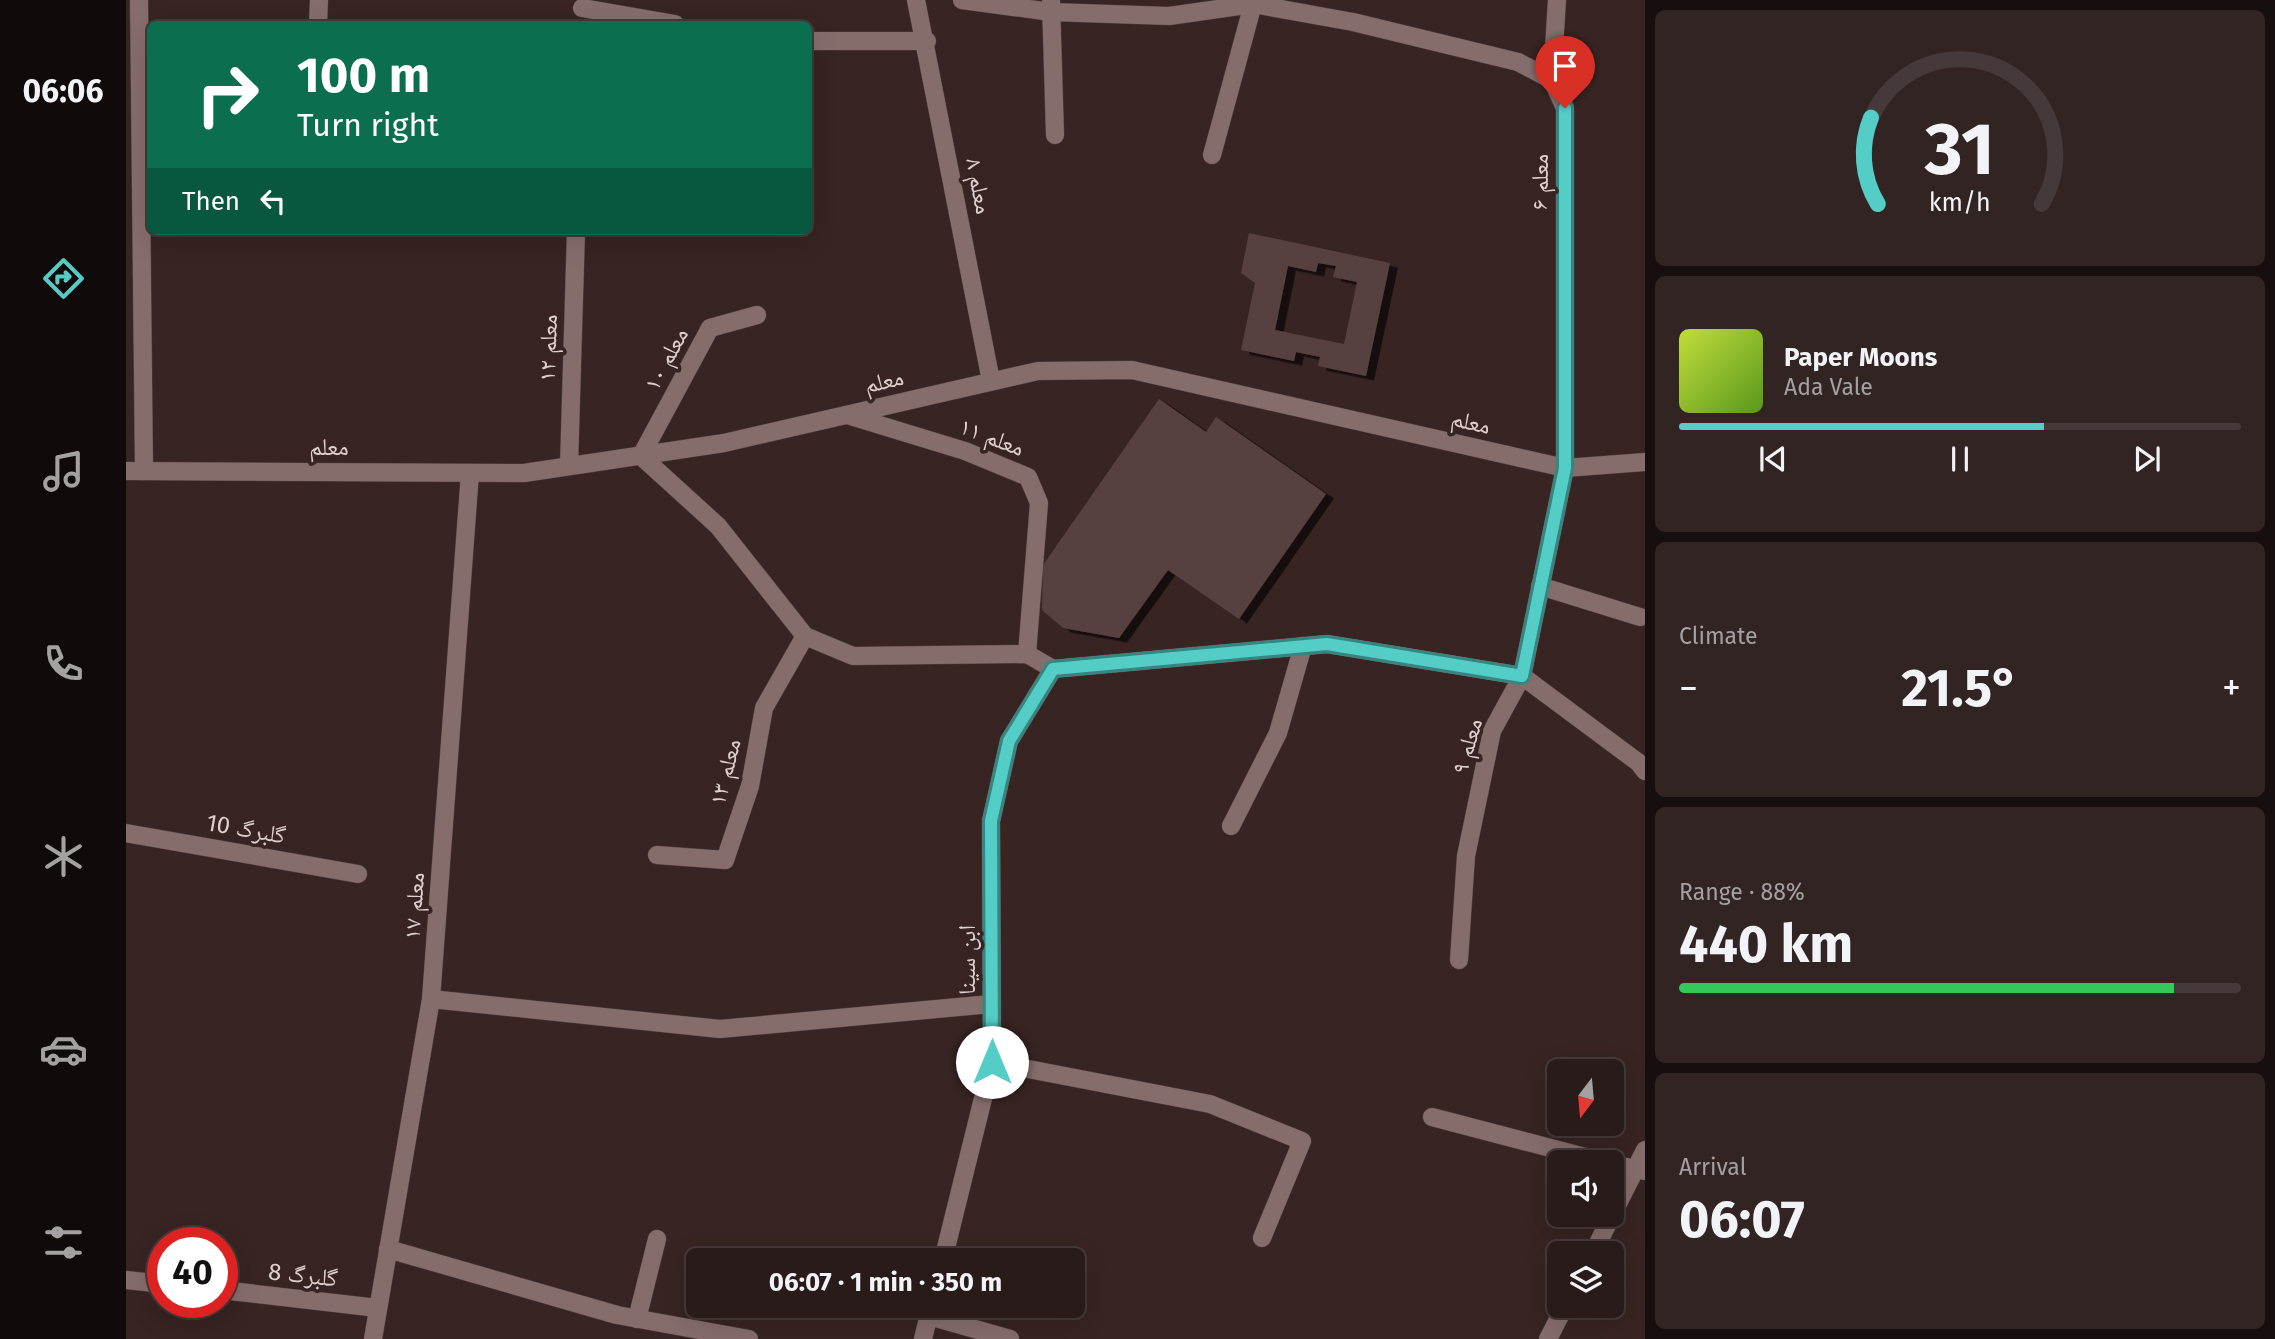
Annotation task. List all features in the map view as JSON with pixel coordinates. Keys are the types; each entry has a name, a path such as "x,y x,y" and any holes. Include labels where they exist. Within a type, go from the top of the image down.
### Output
{"street":[{"path":"135,471 139,0"},
{"path":"318,21 319,0"},
{"name":"معلم ۸","path":"916,0 991,382"},
{"path":"962,0 1169,16 1253,4 1353,22 1518,62 1552,80 1557,0"},
{"path":"1212,155 1253,4"},
{"path":"1051,6 1055,135"},
{"path":"582,11 654,21"},
{"path":"812,41 926,41"},
{"name":"معلم ۶","path":"1552,80 1565,108 1565,468"},
{"name":"معلم ۱۲","path":"569,466 576,235"},
{"name":"معلم ۱۰","path":"641,456 709,328 757,315"},
{"name":"معلم","path":"135,471 524,473 724,443 1038,371 1132,370 1565,468 1645,462"},
{"name":"معلم ۱۱","path":"847,415 965,451 1028,477 1039,503 1027,654"},
{"path":"641,456 718,526 804,636 853,656 1027,654 1053,669 1327,644 1522,676 1639,763 1645,771"},
{"name":"معلم ۹","path":"1459,960 1466,856 1492,730 1522,676 1565,468"},
{"name":"معلم ۱۷","path":"373,1339 431,999 470,473"},
{"path":"1540,586 1640,617"},
{"name":"معلم ۱۳","path":"657,855 725,860 750,786 764,708 804,636"},
{"path":"1231,826 1278,733 1303,646"},
{"name":"ابن سینا","path":"946,1248 992,1062 991,821 1009,741 1053,669"},
{"name":"گلبرگ 10","path":"126,833 358,874"},
{"path":"431,999 720,1029 991,1004"},
{"path":"992,1062 1210,1104 1302,1141 1262,1238"},
{"path":"1432,1117 1558,1150"},
{"path":"1600,1241 1641,1171 1645,1150"},
{"path":"637,1319 657,1239"},
{"path":"388,1249 637,1319 749,1339"},
{"path":"126,1280 147,1282"},
{"name":"گلبرگ 8","path":"238,1292 378,1308"},
{"path":"923,1339 928,1318"},
{"path":"950,1318 1010,1339"},
{"path":"1548,1339 1559,1318"}],"building":[{"path":"1249,233 1390,263 1366,376 1318,366 1320,357 1296,352 1294,361 1241,350 1255,283 1241,273","holes":["1318,263 1336,266 1333,277 1357,282 1344,344 1275,330 1288,266 1316,272"]},
{"path":"1159,399 1206,432 1216,417 1326,494 1239,619 1168,570 1119,638 1063,628 1042,610 1043,565"}],"route":[{"path":"992,1062 991,821 1009,741 1053,669 1327,644 1522,676 1565,468 1565,108"}]}
